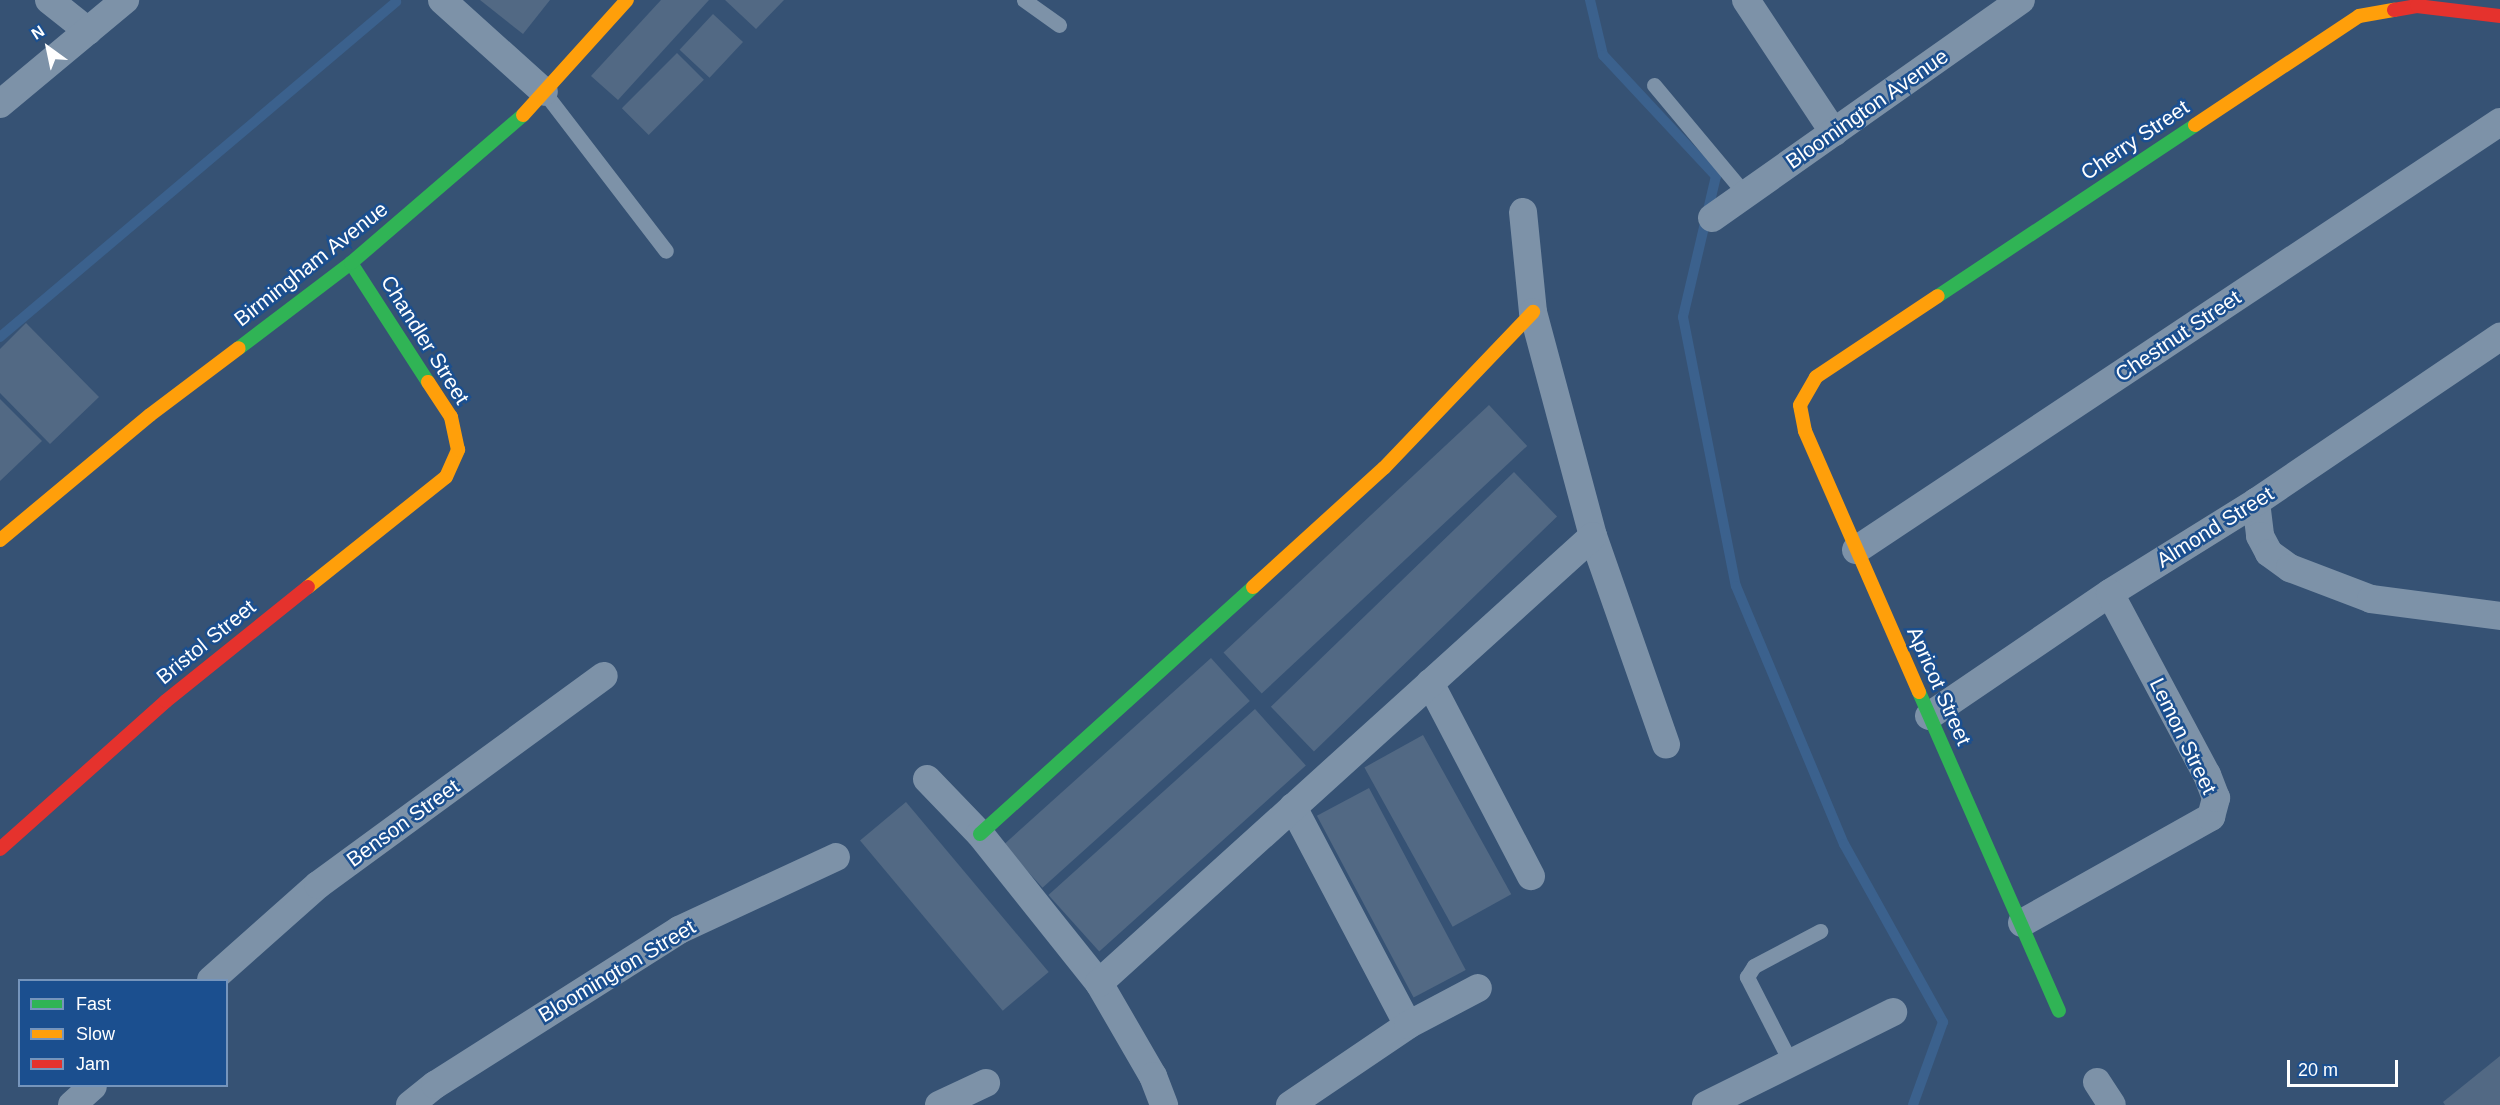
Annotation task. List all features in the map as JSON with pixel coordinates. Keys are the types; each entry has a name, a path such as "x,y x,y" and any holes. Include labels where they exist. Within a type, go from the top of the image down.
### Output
{"street":[{"path":"49,0 88,30"},
{"path":"0,104 125,0"},
{"path":"442,0 544,92"},
{"name":"Birmingham Avenue","path":"0,540 150,415 351,263 513,126 627,0"},
{"path":"1746,0 1834,133"},
{"name":"Bloomington Avenue","path":"1712,218 2021,0"},
{"name":"Cherry Street","path":"1816,377 2359,16 2417,6 2500,16"},
{"name":"Chestnut Street","path":"1857,550 2500,122"},
{"path":"1523,212 1533,312 1593,536 1666,745"},
{"name":"Chandler Street","path":"351,263 451,417 458,450 446,477"},
{"path":"980,834 1384,468 1533,312"},
{"name":"Almond Street","path":"1929,716 2110,593 2256,502 2500,337"},
{"name":"Apricot Street","path":"1816,377 1800,405 1804,431 2059,1011"},
{"name":"Bristol Street","path":"0,849 166,701 446,477"},
{"path":"2256,502 2259,536 2269,553 2290,568 2371,599 2500,616"},
{"path":"1099,983 1593,536"},
{"name":"Lemon Street","path":"2022,923 2211,817 2214,807 2216,798 2207,775 2110,593"},
{"name":"Benson Street","path":"213,979 318,885 604,676"},
{"path":"1430,683 1531,876"},
{"path":"927,778 980,834 1099,983 1153,1076 1164,1105"},
{"path":"1293,807 1408,1025"},
{"name":"Bloomington Street","path":"410,1105 435,1085 679,930 836,857"},
{"path":"1290,1105 1408,1025 1478,988"},
{"path":"1706,1105 1893,1012"},
{"path":"939,1105 986,1083"},
{"path":"72,1105 92,1087"}],"lane":[{"path":"1024,0 1059,25"},
{"path":"1654,85 1745,194"},
{"path":"544,92 666,251"},
{"path":"1791,1063 1747,977 1754,966 1820,931"}],"building":[{"path":"480,0 550,0 523,34"},
{"path":"661,0 709,0 618,100 591,76"},
{"path":"725,0 784,0 756,29"},
{"path":"713,14 743,42 710,78 680,50"},
{"path":"677,53 704,80 649,135 622,108"},
{"path":"26,323 99,397 50,444 0,393 0,349"},
{"path":"0,399 42,441 0,481"},
{"path":"1489,405 1527,446 1262,694 1224,653"},
{"path":"1514,472 1557,517 1314,751 1271,707"},
{"path":"1211,658 1250,701 1042,888 1004,845"},
{"path":"1255,709 1306,765 1099,951 1048,895"},
{"path":"1423,735 1511,894 1453,927 1364,767"},
{"path":"1369,788 1466,970 1414,998 1317,816"},
{"path":"906,802 1049,972 1003,1011 860,841"},
{"path":"2500,1056 2500,1105 2445,1105 2443,1102"}],"waterway":[{"path":"1590,0 1603,55 1716,176 1683,317 1736,586 1844,844 1943,1022 1913,1105"},
{"path":"0,337 396,2"}],"traffic: fast":[{"path":"239,348 351,263 523,115"},
{"path":"1938,296 2195,125"},
{"path":"351,263 428,382"},
{"path":"980,834 1253,587"},
{"path":"1919,692 2059,1011"}],"traffic: slow":[{"path":"523,115 627,0"},
{"path":"2195,125 2359,16 2394,10"},
{"path":"1919,692 1805,431 1800,405 1816,377 1938,296"},
{"path":"1253,587 1384,468 1533,312"},
{"path":"0,540 150,415 239,348"},
{"path":"308,587 446,477 458,450 451,417 428,382"}],"traffic: jam":[{"path":"2394,10 2417,6 2500,16"},
{"path":"0,849 166,701 308,587"}]}
